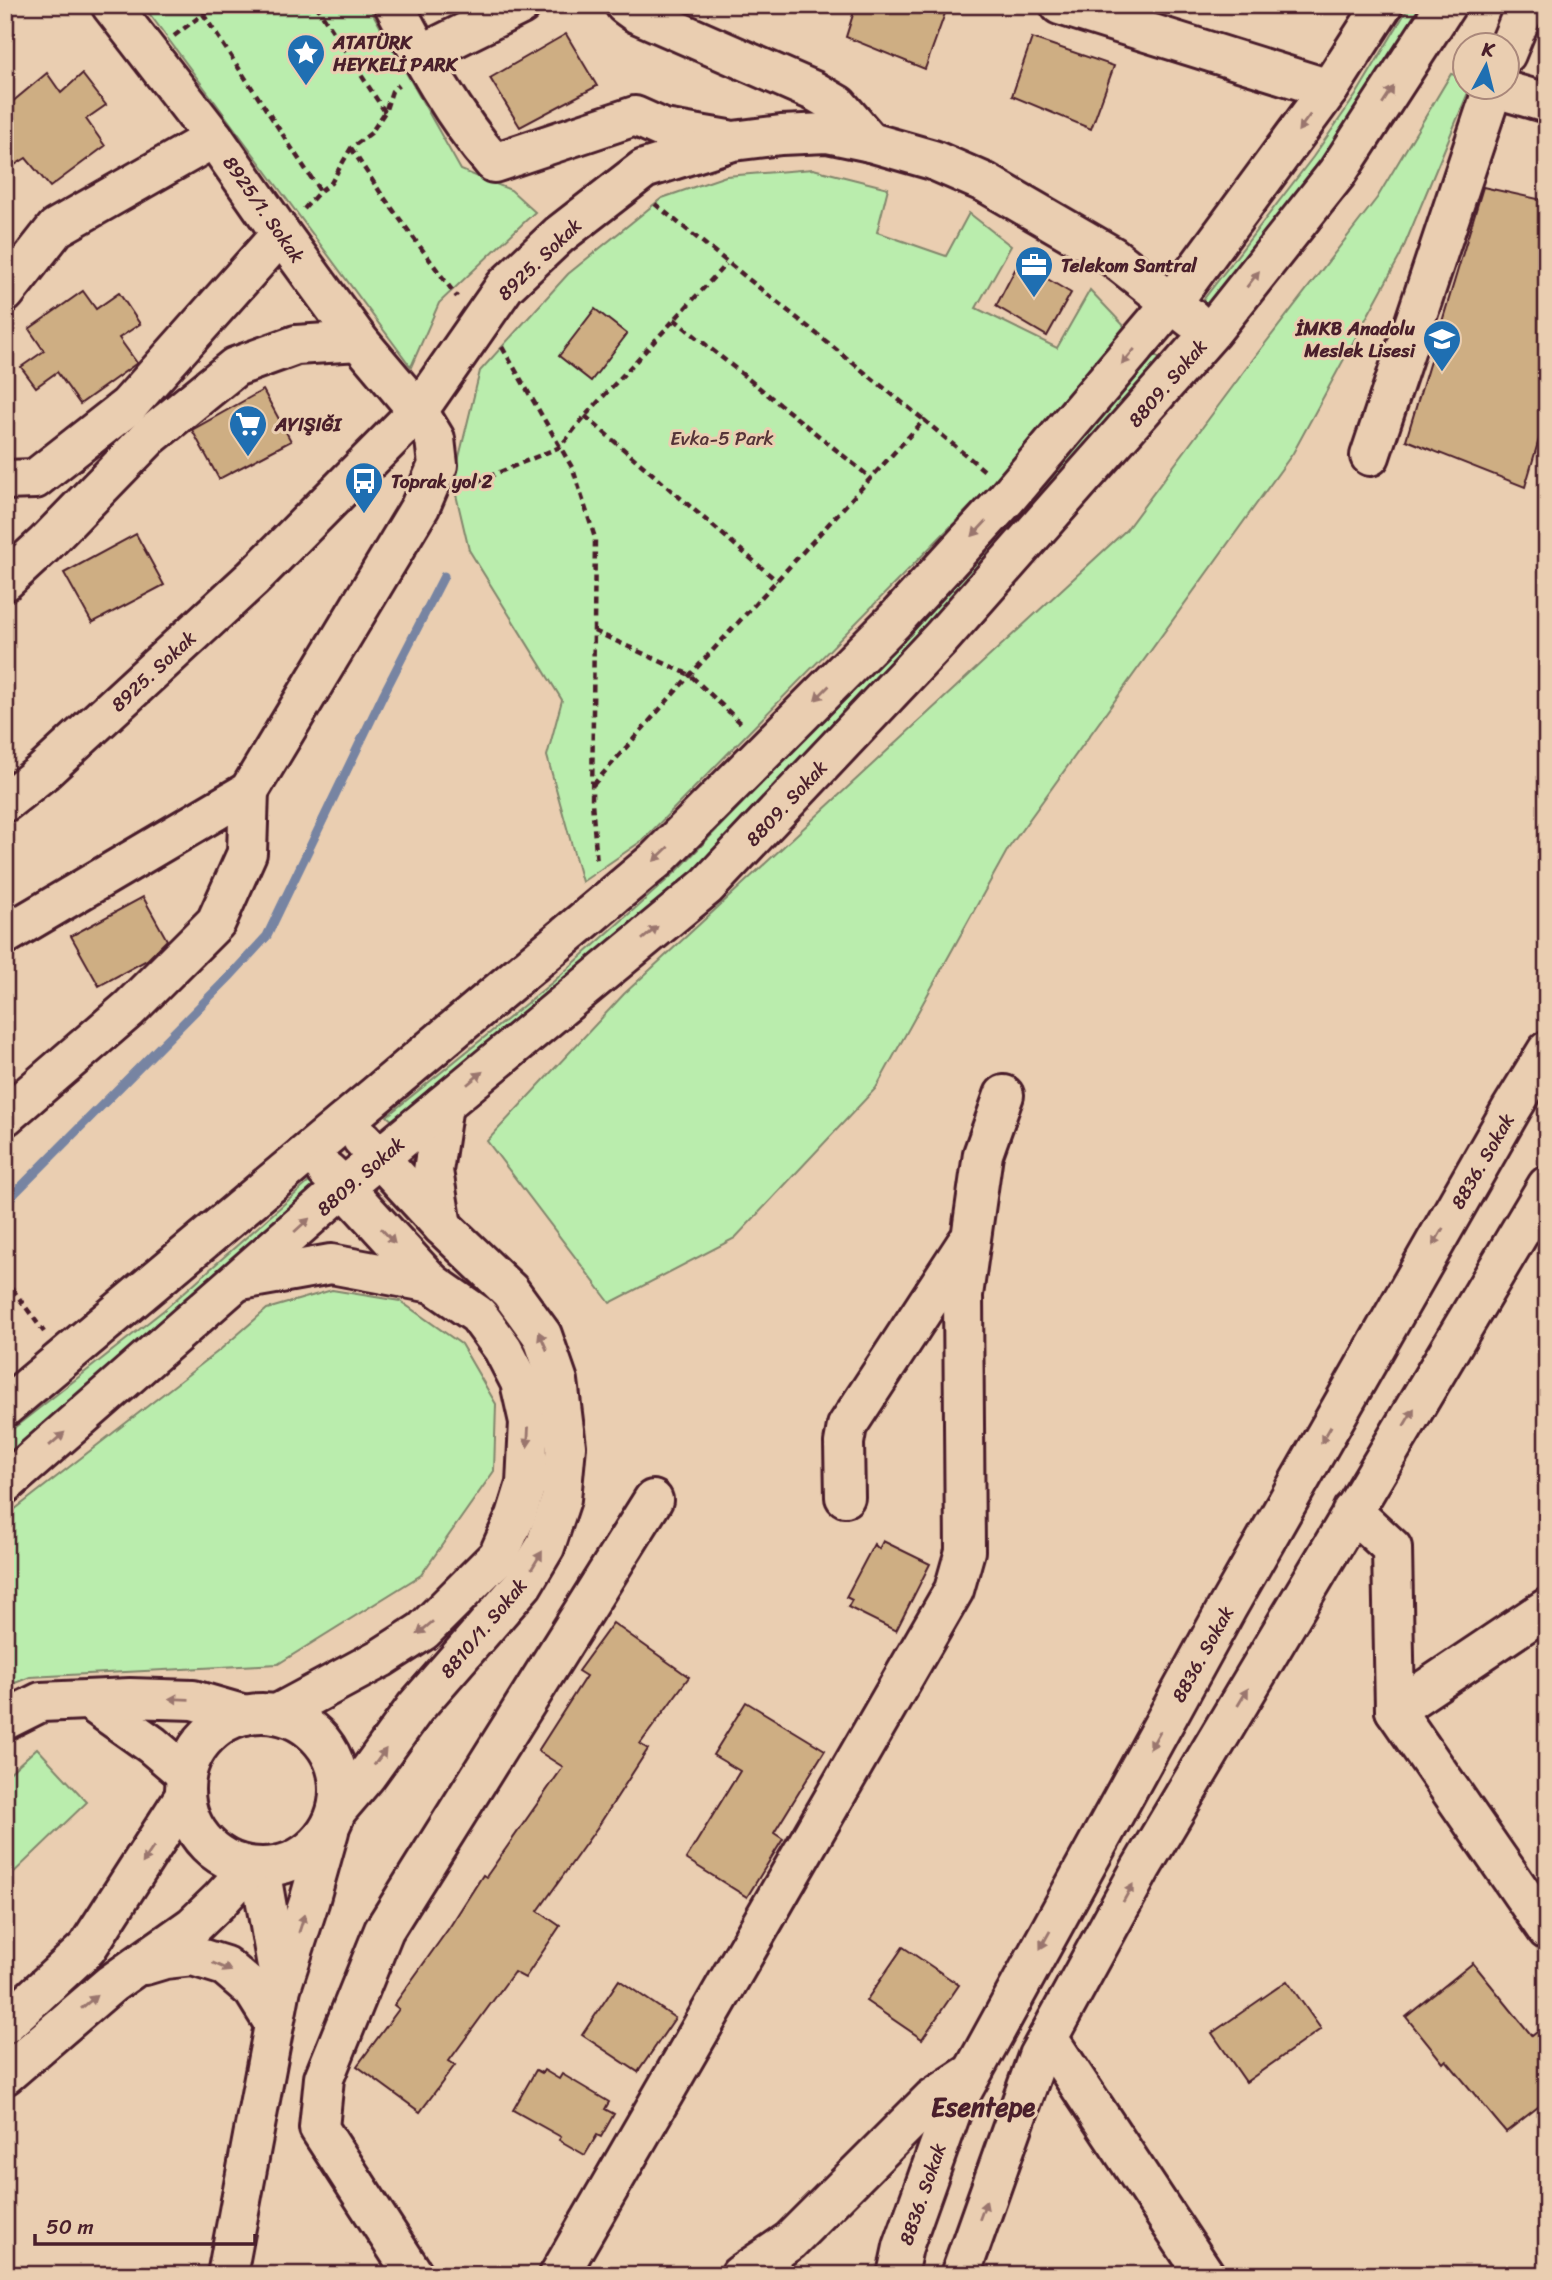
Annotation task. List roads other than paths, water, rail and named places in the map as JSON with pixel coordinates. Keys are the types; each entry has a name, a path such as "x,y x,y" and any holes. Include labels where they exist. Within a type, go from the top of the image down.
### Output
{"street":[{"name":"8925/1. Sokak","path":"111,5 214,138 291,223 359,341 418,411 435,439 438,466 420,508 248,792"},
{"path":"394,5 414,66 494,163 635,116 664,129 733,141"},
{"path":"414,66 521,5"},
{"path":"625,5 636,13 814,91 838,105 870,142"},
{"path":"1060,5 1329,89"},
{"path":"5,1408 657,859 894,621 1006,499 1171,304 1329,89 1383,5"},
{"name":"8809. Sokak","path":"5,1484 344,1187 708,886 942,637 1211,332 1337,173 1446,5"},
{"path":"1516,32 1526,5"},
{"path":"1520,95 1547,103"},
{"path":"1370,456 1489,102"},
{"name":"8925. Sokak","path":"5,802 43,772 253,578 418,411 505,286 559,235 644,169 733,141 827,133 933,160 986,183 1112,257 1211,332"},
{"path":"5,293 56,228 214,138"},
{"path":"5,508 20,480 128,406 291,223"},
{"path":"5,581 44,545 149,437 235,367 296,345 359,341"},
{"path":"5,935 248,792"},
{"path":"5,1116 129,1009 216,922 247,853 248,792"},
{"name":"8836. Sokak","path":"897,2275 903,2247 951,2110 1227,1608 1547,1051"},
{"path":"559,2275 954,1590 965,1551 963,1295 983,1154 1004,1095"},
{"path":"442,1226 433,1171 443,1105"},
{"name":"8810/1. Sokak","path":"333,1820 415,1708 523,1584 545,1547 561,1499 566,1446 558,1381 542,1335 510,1291 442,1226 380,1157 345,1123"},
{"name":"8810/1. Sokak","path":"261,1714 370,1665 423,1631 498,1556 516,1516 526,1484 529,1422 520,1382 503,1349 478,1315 432,1283 344,1187 307,1154"},
{"path":"960,2275 1038,2056 1141,1868 1547,1186"},
{"path":"845,1497 844,1443 847,1426 972,1235"},
{"path":"241,1280 331,1264 432,1283"},
{"path":"414,2275 320,2128 324,2078 384,1930 653,1500"},
{"path":"1353,1511 1392,1548 1395,1710 1547,1930"},
{"path":"1395,1710 1547,1608"},
{"path":"5,1720 41,1702 130,1698 192,1700 297,1721 314,1733 328,1749 337,1768 340,1789 333,1820 277,2005 227,2275"},
{"path":"90,1700 152,1745 185,1786 189,1817 198,1835 212,1850 230,1861 255,1868 292,1862 306,1854 333,1820"},
{"path":"5,2024 87,1948 185,1786 196,1750 213,1730 228,1720 261,1714"},
{"path":"5,2075 111,1984 192,1926 255,1868"},
{"path":"255,1868 277,2005"},
{"path":"133,1968 164,1959 193,1956 225,1966 253,1990 277,2005"},
{"path":"1048,2038 1205,2275"},
{"path":"740,2275 790,2241 932,2099 972,2073"}],"waterway":[{"path":"5,1203 267,936 384,693 444,576"}],"place":[{"name":"ATATÜRK HEYKELİ PARK","path":"306,87"},
{"name":"Telekom Santral","path":"1034,299"},
{"name":"İMKB Anadolu Meslek Lisesi","path":"1442,373"},
{"name":"AYIŞIĞI","path":"248,458"},
{"name":"Toprak yol 2","path":"364,515"}],"district":[{"name":"Esentepe","path":"983,2107"}],"park label":[{"name":"Evka-5 Park","path":"722,438"}]}
